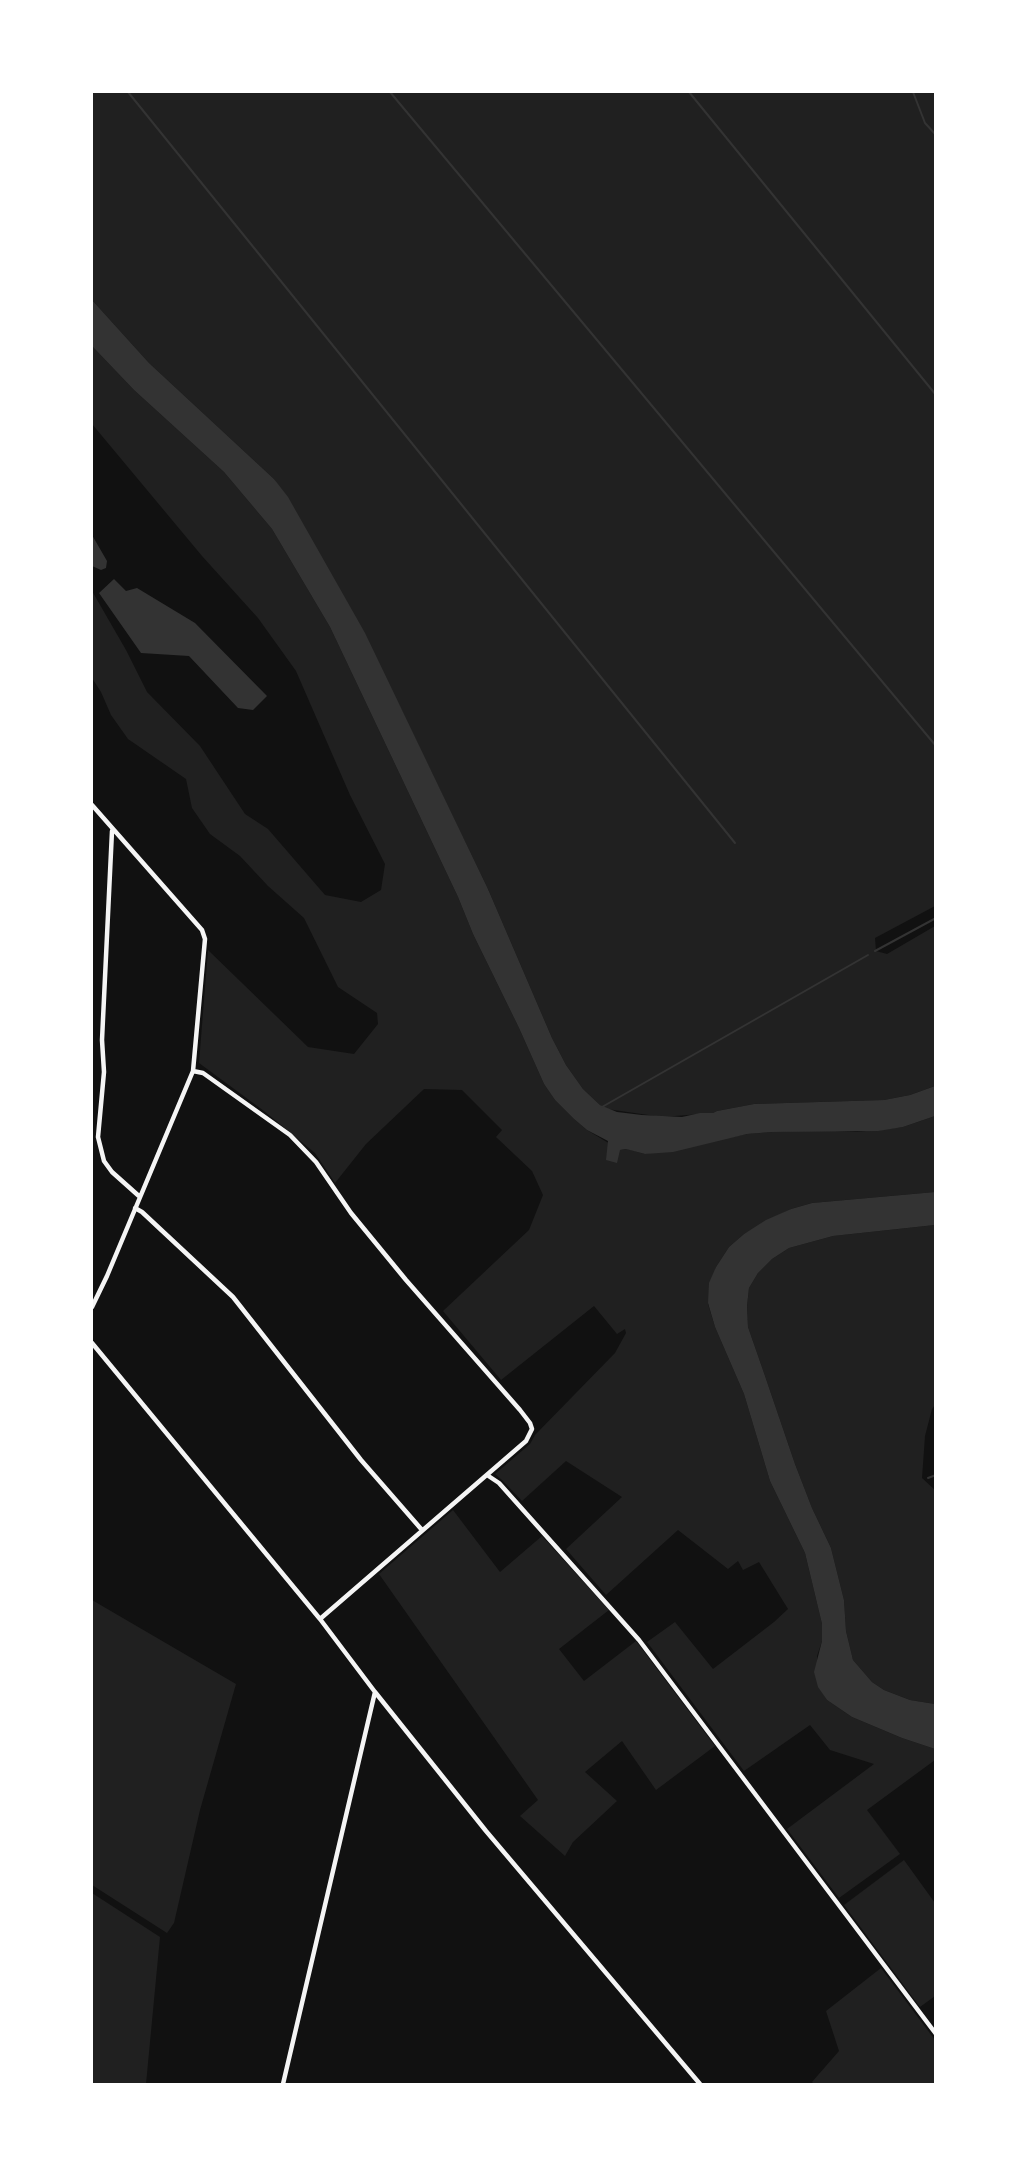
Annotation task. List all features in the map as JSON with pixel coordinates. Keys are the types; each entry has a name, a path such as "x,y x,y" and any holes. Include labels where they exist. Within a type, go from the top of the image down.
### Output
{"street":[{"path":"92,806 202,930 205,939 193,1071 92,1307"},
{"path":"112,831 102,1040 104,1083 98,1137 99,1149 104,1161 112,1172 140,1197"},
{"path":"193,1071 203,1073 290,1135 316,1162 351,1213 530,1423 532,1429 526,1441 320,1619"},
{"path":"135,1208 233,1297 361,1460 422,1530"},
{"path":"92,1343 320,1619 486,1831 700,2085"},
{"path":"487,1474 507,1491 639,1640 936,2034"},
{"path":"283,2085 375,1692"}],"shaded area":[{"path":"92,92 935,92 935,906 875,938 876,951 887,954 935,926 935,1086 910,1095 884,1100 754,1104 713,1113 662,1117 607,1109 583,1089 566,1065 552,1038 488,889 397,701 274,479 149,363 92,300"},
{"path":"92,300 149,363 274,479 288,497 365,633 488,889 552,1038 566,1065 583,1089 600,1105 617,1112 682,1117 754,1104 884,1100 910,1095 935,1086 935,1116 903,1127 878,1131 772,1132 747,1134 673,1152 645,1154 626,1149 620,1150 617,1163 606,1160 608,1141 587,1130 574,1119 555,1100 544,1084 330,627 272,529 224,472 134,390 92,346"},
{"path":"92,346 134,390 224,472 272,529 330,627 544,1084 555,1100 574,1119 587,1130 620,1150 627,1149 645,1154 747,1134 813,1130 857,1132 903,1127 935,1116 935,1192 812,1203 791,1209 744,1234 729,1247 716,1267 708,1304 715,1327 744,1394 770,1481 805,1553 822,1624 822,1641 817,1656 819,1687 827,1700 852,1717 935,1749 935,1760 867,1810 900,1854 839,1898 787,1829 874,1764 830,1750 810,1725 744,1771 647,1642 675,1622 713,1669 788,1609 759,1562 743,1570 738,1561 728,1569 678,1530 606,1595 566,1549 622,1497 566,1461 522,1501 495,1474 530,1444 535,1435 615,1353 626,1333 625,1329 617,1334 594,1306 501,1380 443,1311 529,1230 543,1195 532,1171 496,1137 502,1130 462,1090 424,1089 366,1144 335,1183 315,1153 264,1111 199,1063 208,950 308,1047 354,1054 378,1024 377,1013 338,987 304,918 268,886 240,856 210,834 192,808 186,779 128,739 111,715 92,678 92,591 147,692 200,746 245,814 268,829 325,895 361,902 381,890 385,864 350,795 296,671 258,618 202,556 92,424"},
{"path":"92,535 107,561 106,568 101,570 92,566"},
{"path":"114,579 126,591 137,588 195,623 267,696 253,710 238,708 189,656 141,653 99,593"},
{"path":"935,1192 935,1225 833,1236 789,1248 772,1259 758,1273 749,1288 747,1306 748,1327 795,1464 831,1548 844,1600 846,1631 853,1660 872,1682 884,1690 910,1700 935,1704 935,1749 852,1717 827,1700 818,1687 814,1672 822,1641 822,1624 805,1553 770,1481 744,1394 715,1327 708,1303 709,1283 729,1247 766,1220 812,1203"},
{"path":"935,1225 935,1405 925,1436 922,1478 935,1490 935,1704 910,1700 884,1690 872,1682 853,1660 846,1631 844,1600 831,1548 795,1464 748,1327 747,1306 749,1288 758,1273 772,1259 789,1248 833,1236"},
{"path":"453,1510 500,1572 542,1536 609,1610 559,1649 584,1681 636,1641 715,1746 656,1790 622,1741 585,1772 617,1801 573,1842 565,1856 520,1816 538,1800 379,1574"},
{"path":"92,1600 236,1684 200,1810 174,1923 167,1933 92,1885"},
{"path":"904,1860 935,1903 935,1996 920,2007 844,1905"},
{"path":"92,1893 160,1937 146,2084 92,2084"},
{"path":"881,1968 935,2040 935,2084 814,2084 812,2082 839,2051 826,2011"}],"waterway":[{"path":"128,92 735,843"},
{"path":"390,92 936,746"},
{"path":"689,92 936,395"},
{"path":"913,92 925,123 936,135"},
{"path":"875,951 936,918"},
{"path":"602,1107 868,955"},
{"path":"928,1478 936,1475"}]}
